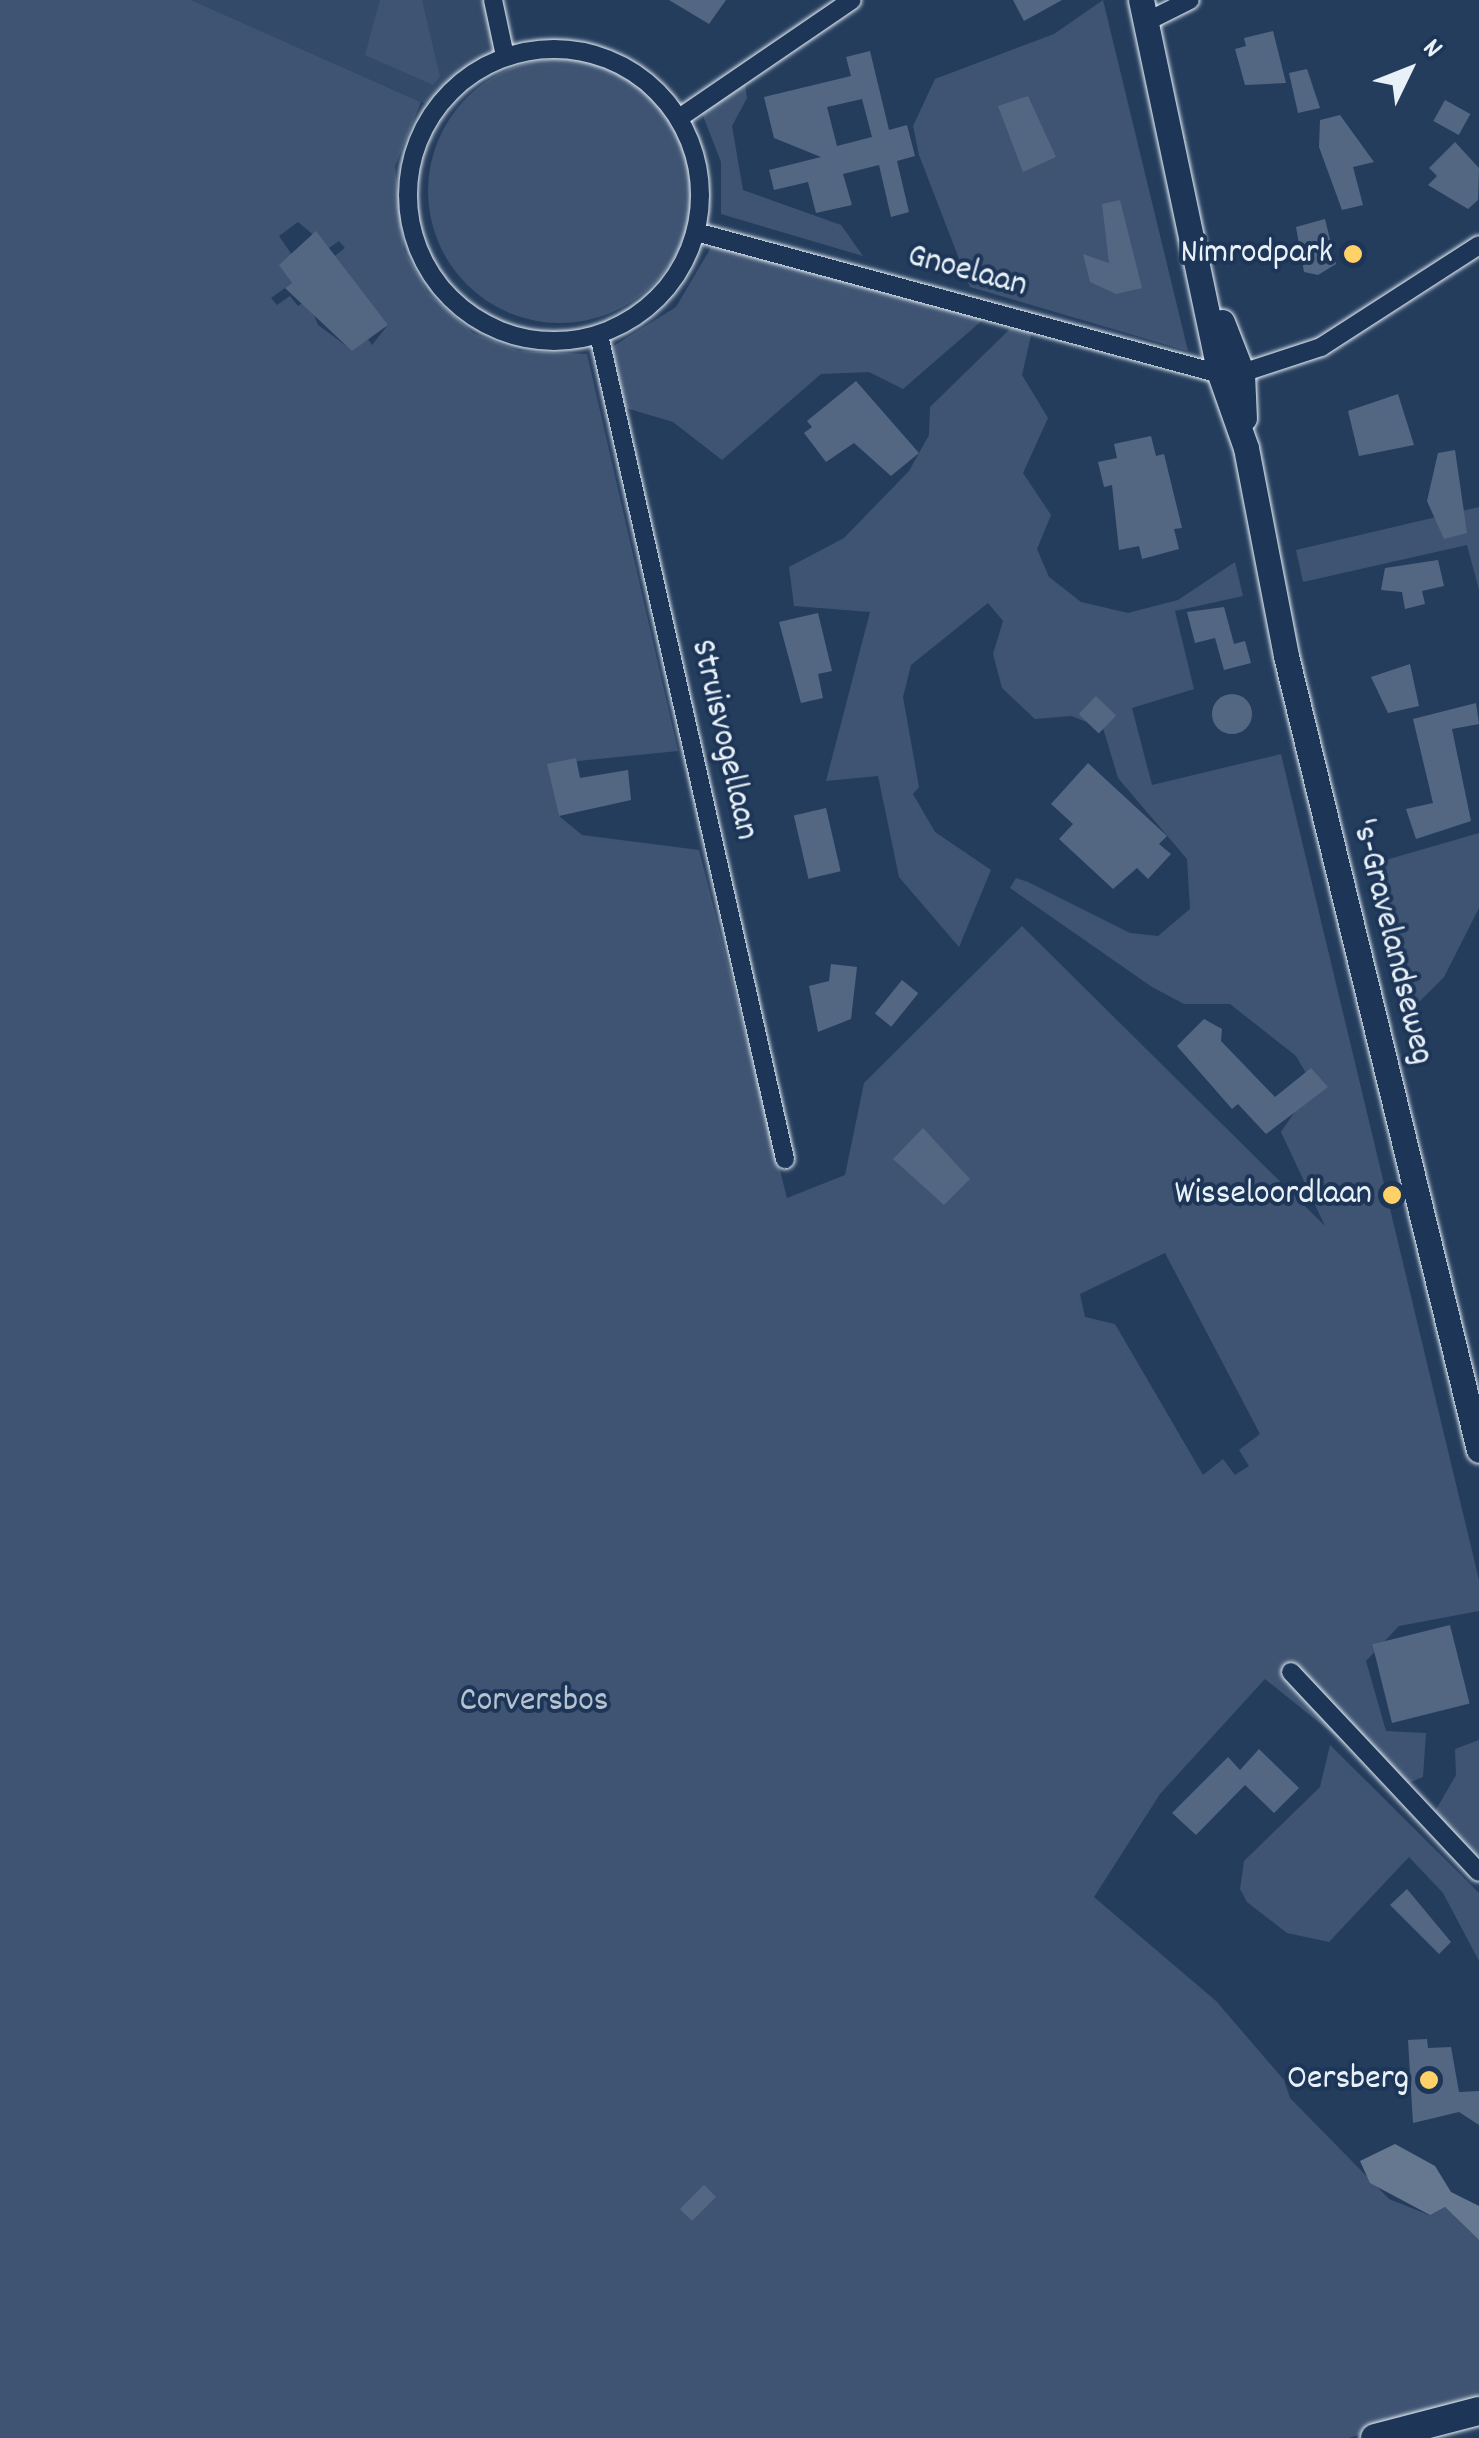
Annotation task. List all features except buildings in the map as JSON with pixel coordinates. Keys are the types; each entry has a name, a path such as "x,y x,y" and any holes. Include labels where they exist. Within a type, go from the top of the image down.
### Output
{"main road":[{"path":"1375,2438 1479,2411"}],"street":[{"path":"492,0 505,56"},
{"path":"678,118 852,0"},
{"path":"1144,11 1190,0"},
{"name":"'s-Gravelandseweg","path":"1144,11 1231,373 1286,656 1479,1450"},
{"path":"554,48 602,56 646,80 678,118 700,193 696,232 661,296 599,335 558,342 480,322 424,263 410,224 407,184 435,108 458,82 505,56 554,48"},
{"name":"Gnoelaan","path":"696,232 1231,373"},
{"path":"1231,373 1320,348 1479,245"},
{"name":"Struisvogellaan","path":"599,335 786,1159"},
{"path":"1291,1672 1479,1872"}],"shaded area":[{"path":"191,0 493,0 505,56 473,72 435,108"},
{"path":"1395,2144 1435,2166 1451,2192 1479,2206 1479,2240 1445,2207 1430,2215 1370,2183 1360,2161"}],"green space":[{"name":"Corversbos","path":"0,0 191,0 421,102 395,166 404,250 428,293 473,333 519,351 587,354 678,751 548,764 559,816 582,835 699,850 787,1198 845,1175 864,1083 1022,926 1325,1226 1281,1132 1313,1085 1296,1056 1230,1004 1184,1004 1152,987 1010,888 1016,878 1028,882 1130,933 1158,936 1190,909 1187,859 1118,778 1103,728 1071,716 1035,719 1002,688 993,654 1003,621 988,603 911,665 903,697 919,787 913,794 935,832 991,870 959,947 899,877 878,776 826,781 870,612 794,606 789,567 844,538 909,471 929,435 930,407 1013,326 1032,331 1022,375 1048,418 1023,473 1051,515 1037,549 1049,577 1081,602 1128,613 1178,600 1235,562 1243,596 1175,611 1194,689 1132,708 1152,785 1281,754 1479,1580 1479,1611 1399,1626 1366,1661 1386,1731 1426,1733 1423,1777 1399,1787 1265,1679 1160,1794 1094,1897 1216,2001 1284,2080 1290,2098 1389,2199 1429,2215 1445,2207 1479,2240 1479,2396 1349,2438 0,2438","holes":["298,222 329,248 339,241 345,248 332,258 388,325 372,345 368,339 352,350 318,325 308,300 298,306 290,296 277,305 271,298 292,283 280,265 292,255 279,236","1165,1253 1260,1434 1239,1450 1249,1466 1235,1475 1223,1459 1203,1475 1115,1324 1085,1317 1080,1294"]},
{"path":"380,0 422,0 440,77 433,85 365,55"},
{"path":"1103,0 1188,351 970,287 919,155 913,126 935,79 1054,34"},
{"path":"560,59 586,61 611,69 653,98 682,140 690,165 690,217 682,242 653,284 611,313 586,321 560,323 534,321 509,313 467,284 438,242 430,217 428,191 430,165 438,140 467,98 509,69 534,61"},
{"path":"744,77 747,98 732,126 743,190 841,225 863,256 721,214 721,162 700,108"},
{"path":"716,239 986,317 903,389 869,372 821,374 722,460 673,422 626,408 612,347 676,307"},
{"path":"1479,507 1479,590 1467,545 1303,582 1296,550"},
{"path":"1479,833 1479,908 1444,977 1408,1013 1372,864"},
{"path":"1479,1740 1479,1858 1434,1813 1456,1775 1455,1749"},
{"path":"1330,1745 1479,1893 1479,1961 1443,1893 1409,1857 1329,1942 1287,1933 1247,1902 1240,1889 1244,1861 1320,1787"}],"place":[{"name":"Nimrodpark","path":"1353,254"},
{"name":"Wisseloordlaan","path":"1392,1195"},
{"name":"Oersberg","path":"1429,2080"}]}
